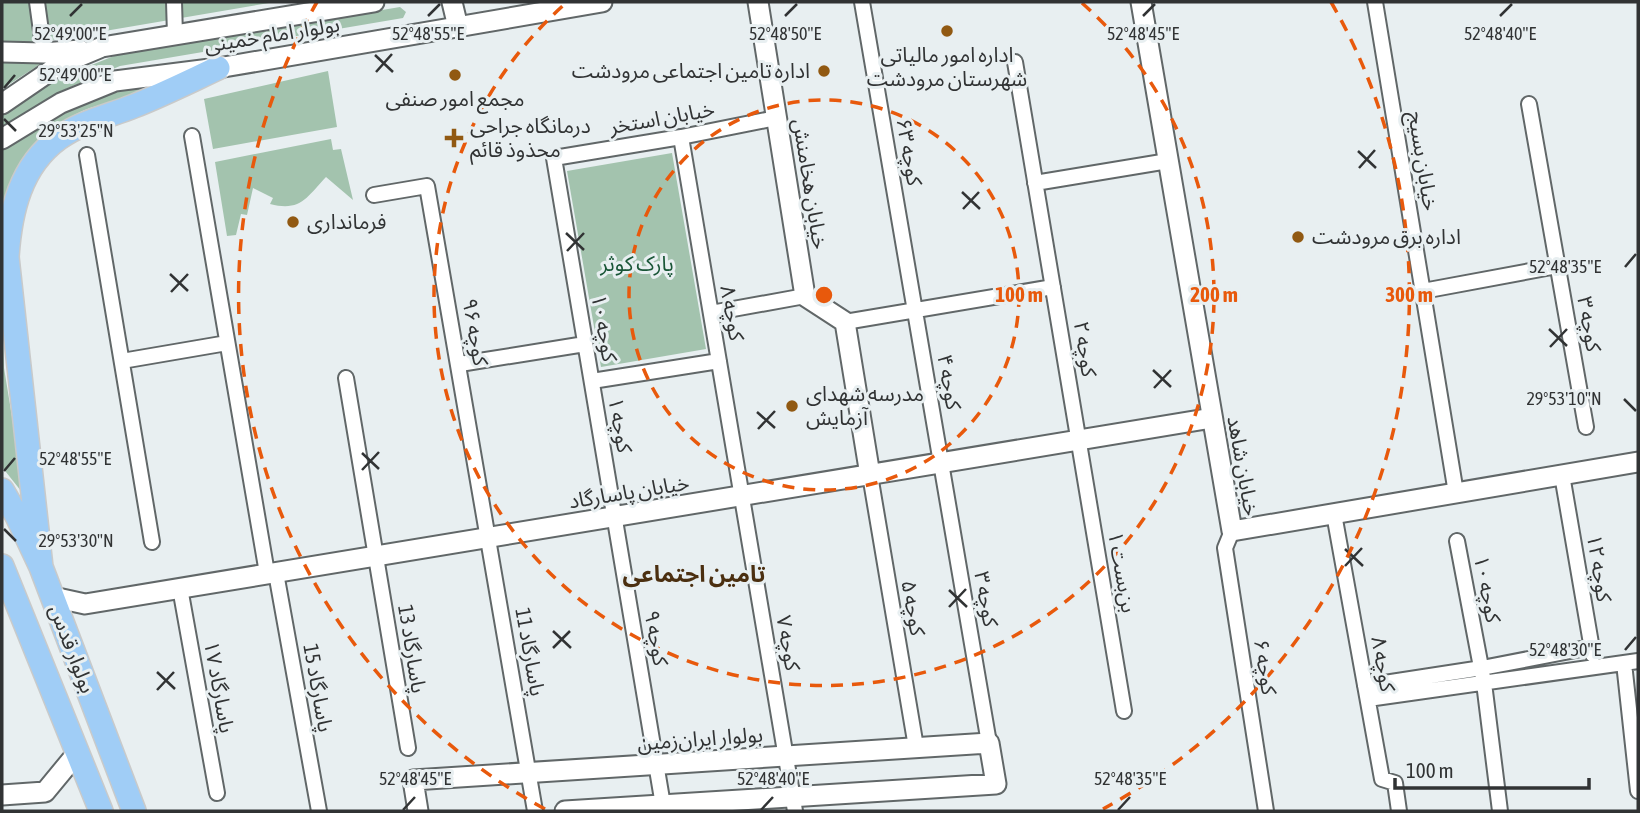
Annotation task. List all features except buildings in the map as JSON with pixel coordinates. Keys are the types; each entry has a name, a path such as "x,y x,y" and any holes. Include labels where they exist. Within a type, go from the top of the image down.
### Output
{"main road":[{"path":"41,567 7,257 9,222 19,190 35,162 59,137 218,68"},
{"name":"بولوار قدس","path":"2,490 18,516 41,567 134,811"},
{"name":"بولوار قدس","path":"2,566 101,811"}],"street":[{"path":"37,2 44,53"},
{"path":"174,2 175,35"},
{"name":"بولوار امام خمینی","path":"2,104 59,65 102,47 318,6 374,2"},
{"path":"452,2 458,27"},
{"name":"بولوار امام خمینی","path":"2,139 61,103 115,81 218,68 602,2"},
{"name":"خیابان هخامنش","path":"758,2 805,296"},
{"name":"کوچه ۶۳","path":"862,2 915,309"},
{"name":"خیابان شاهد","path":"1141,2 1231,531 1638,462"},
{"name":"خیابان بسیج","path":"1375,2 1456,493"},
{"path":"2,52 44,53 102,47"},
{"name":"کوچه ۲","path":"1015,62 1078,440"},
{"name":"کوچه ۳","path":"1529,104 1586,427"},
{"name":"خیابان استخر","path":"554,158 776,118"},
{"name":"پاسارگاد 15","path":"192,136 227,343 320,811"},
{"name":"کوچه ۸","path":"681,137 742,496"},
{"path":"87,155 152,542"},
{"name":"کوچه ۱۰","path":"554,158 592,382"},
{"path":"1035,183 1168,162"},
{"name":"کوچه ۹۶","path":"374,195 428,186 489,538"},
{"path":"1423,291 1557,267"},
{"path":"711,313 805,296 845,322 1053,287"},
{"name":"کوچه ۴","path":"915,309 941,463"},
{"path":"845,322 870,475"},
{"path":"122,361 227,343"},
{"path":"460,364 585,344"},
{"path":"592,382 719,360"},
{"name":"پاسارگاد 13","path":"346,378 408,748"},
{"name":"کوچه ۱","path":"592,382 615,517"},
{"name":"خیابان پاسارگاد","path":"52,597 85,604 1212,418"},
{"name":"بن‌بست ۱","path":"1078,440 1124,711"},
{"name":"کوچه ۳","path":"941,463 989,743"},
{"name":"کوچه ۵","path":"870,475 916,747"},
{"name":"کوچه ۱۲","path":"1562,475 1595,667"},
{"name":"کوچه ۷","path":"742,496 794,804"},
{"name":"کوچه ۸","path":"1334,514 1382,779 1395,783 1399,811"},
{"name":"کوچه ۹","path":"615,517 663,809"},
{"name":"کوچه ۶","path":"1231,531 1225,548 1266,811"},
{"name":"پاسارگاد 11","path":"489,538 529,773"},
{"name":"کوچه ۱۰","path":"1457,541 1483,675 1500,811"},
{"name":"پاسارگاد ۱۷","path":"180,588 217,793"},
{"path":"1483,675 1591,647"},
{"path":"1366,693 1483,675 1631,662 1638,791"},
{"path":"565,811 794,804 996,784 989,743"},
{"name":"بولوار ایران‌زمین","path":"418,811 413,780 989,743"},
{"path":"2,795 44,792 78,752"},
{"path":"529,773 535,811"}],"green space":[{"path":"2,2 275,2 5,48 2,47"},
{"path":"400,7 406,12 403,18 120,66 61,91 2,127 2,113 54,80 119,54"},
{"path":"45,61 2,89 2,62"},
{"path":"328,71 337,127 213,149 204,99"},
{"path":"164,74 132,96 74,115 45,136 21,163 6,195 2,212 2,140 59,108"},
{"path":"331,139 333,150 341,149 353,200 326,177 302,201 289,206 270,204 273,198 253,188 247,215 241,214 236,235 227,236 215,162"},
{"name":"پارک کوثر","path":"672,153 706,349 601,367 567,171"},
{"path":"2,316 4,368 25,496 2,467"}],"place":[{"name":"اداره امور مالیاتی شهرستان مرودشت","path":"947,31"},
{"name":"اداره تامین اجتماعی مرودشت","path":"824,71"},
{"name":"مجمع امور صنفی","path":"455,75"},
{"name":"درمانگاه جراحی محذوذ قائم","path":"454,138"},
{"name":"فرمانداری","path":"293,222"},
{"name":"اداره برق مرودشت","path":"1298,237"},
{"name":"مدرسه شهدای آزمایش","path":"792,406"}],"district":[{"name":"تامین اجتماعی","path":"694,574"}]}
